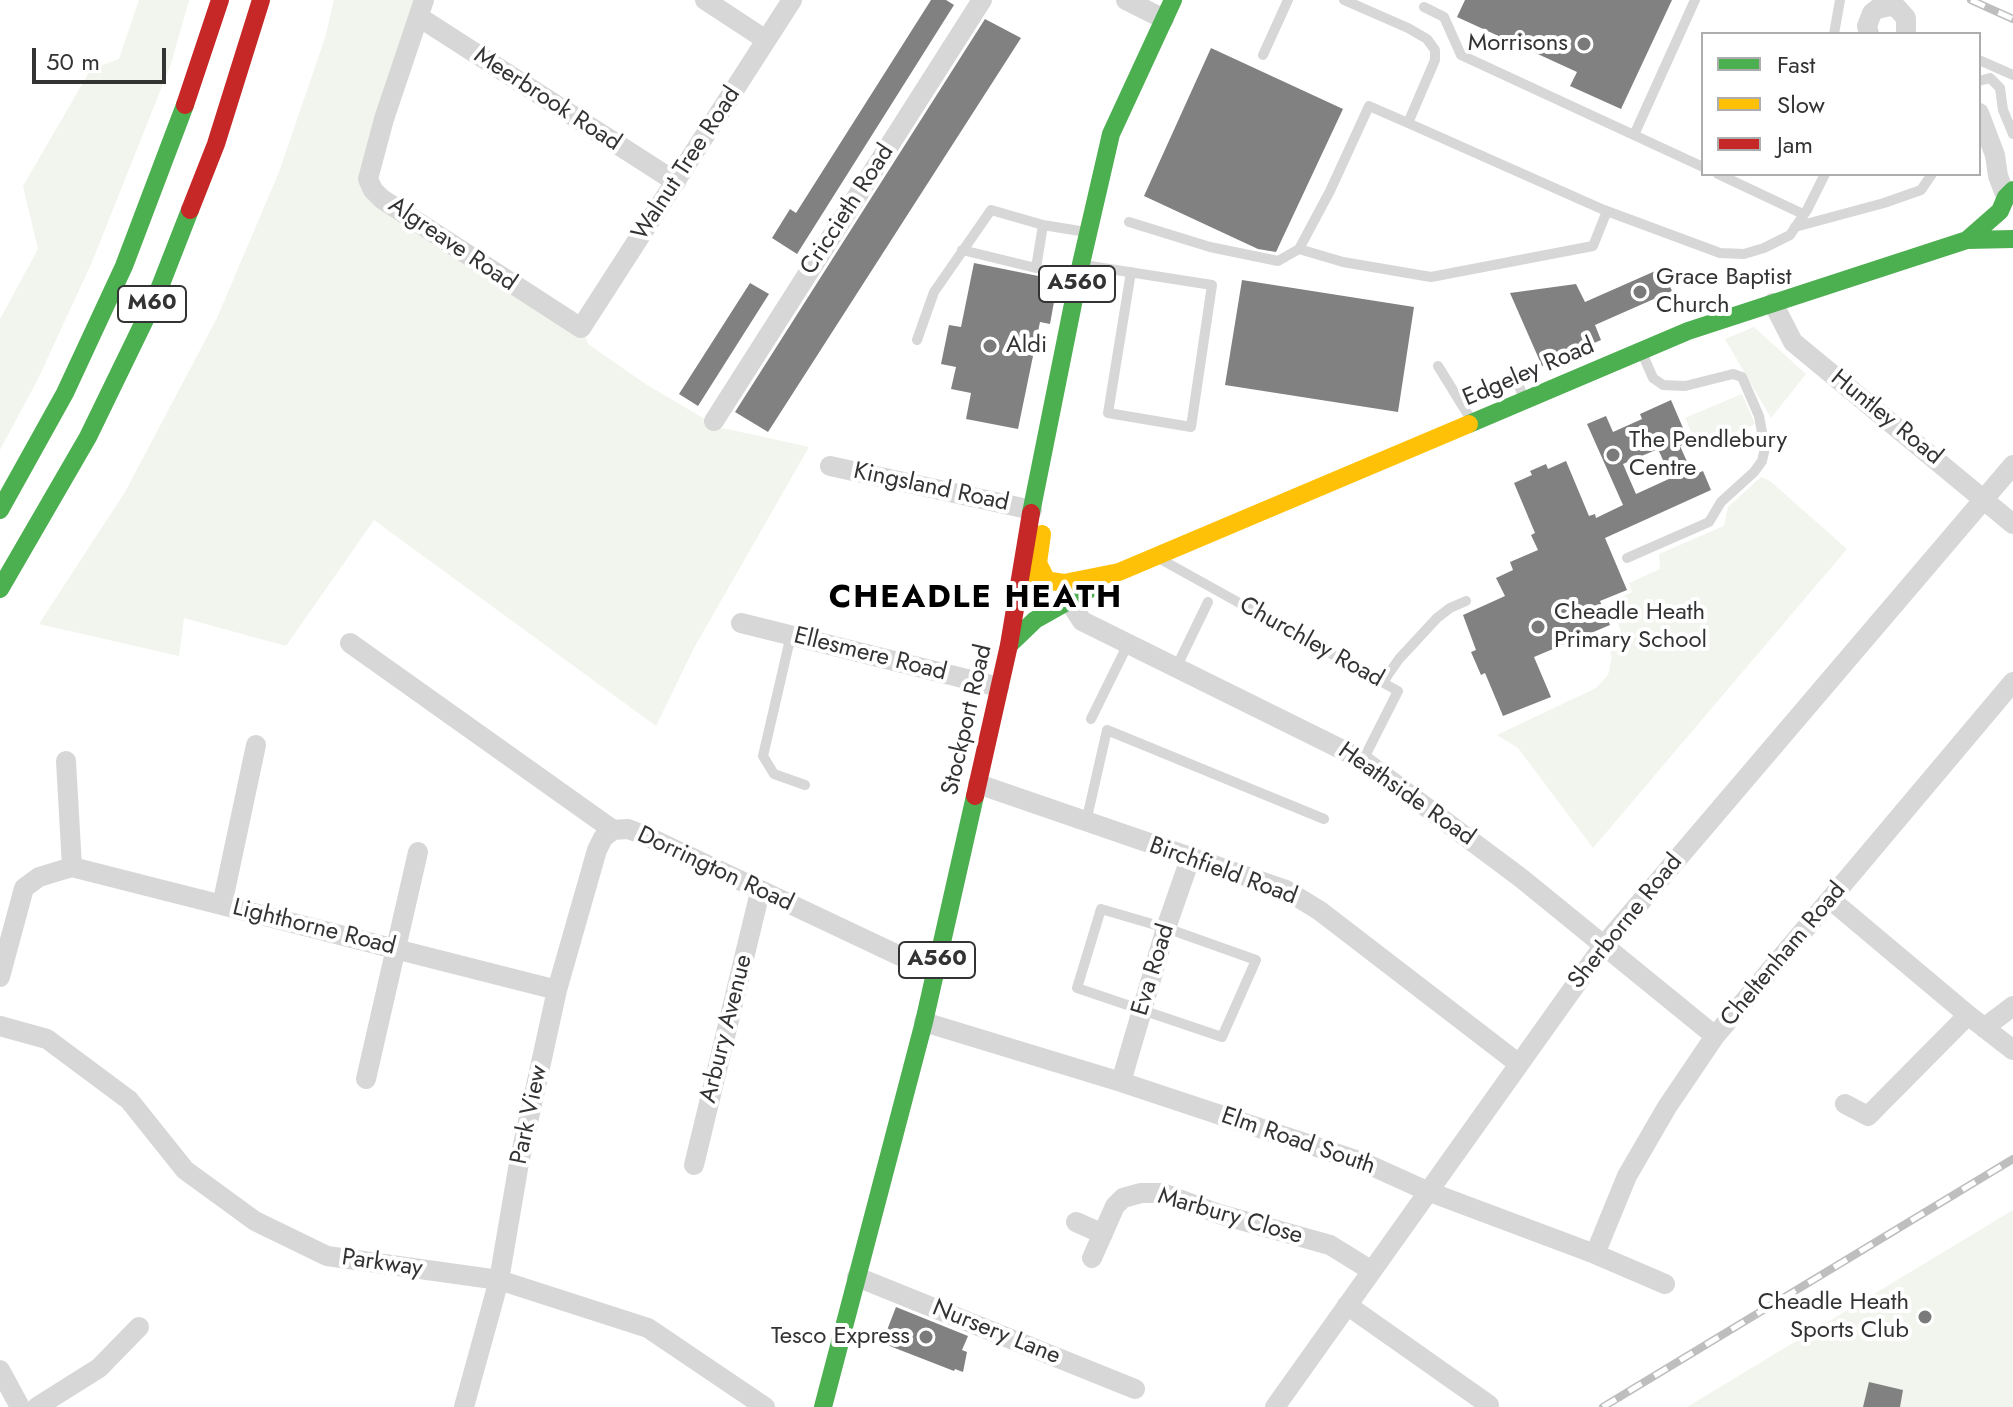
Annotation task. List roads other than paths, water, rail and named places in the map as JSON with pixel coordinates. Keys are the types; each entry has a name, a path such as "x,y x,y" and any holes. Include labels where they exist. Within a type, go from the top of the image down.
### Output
{"main road":[{"name":"M60","path":"0,510 65,393 124,266 169,152 220,0"},
{"name":"M60","path":"0,589 88,437 156,297 216,144 261,0"},
{"name":"Stockport Road","path":"823,1407 924,1022 978,784 1009,645 1032,510 1081,264 1111,134 1169,9"},
{"name":"Edgeley Road","path":"2006,199 2002,224 2013,239"},
{"name":"Edgeley Road","path":"1967,240 2006,199"},
{"name":"Edgeley Road","path":"1009,645 1035,620 1119,572 1688,331 1967,240 2013,239"},
{"name":"A560","path":"1032,510 1043,525 1038,563 1047,581"},
{"name":"Edgeley Road","path":"1019,587 1030,576 1064,583 1119,572"},
{"path":"1019,587 1067,602"}],"street":[{"path":"705,0 766,40"},
{"name":"Walnut Tree Road","path":"581,328 792,0"},
{"name":"Criccieth Road","path":"714,421 982,0"},
{"path":"1126,0 1169,9"},
{"path":"1868,32 1869,19 1884,6 1902,12 1913,31"},
{"name":"Meerbrook Road","path":"422,8 676,182"},
{"name":"Algreave Road","path":"422,8 369,169 368,179 373,190 581,328"},
{"path":"1981,120 2006,199"},
{"path":"1987,141 2013,168"},
{"name":"Huntley Road","path":"1773,303 1793,342 2013,524"},
{"name":"Sherborne Road","path":"1275,1407 1604,945 2013,465"},
{"name":"Kingsland Road","path":"830,466 1032,510"},
{"name":"Heathside Road","path":"1067,602 1082,621 1363,760 1521,878 1715,1036"},
{"name":"Ellesmere Road","path":"741,623 999,687"},
{"name":"Dorrington Road","path":"350,643 613,830 628,829 644,835 934,972"},
{"name":"Cheltenham Road","path":"1595,1254 1627,1176 1667,1107 1715,1036 2013,682"},
{"path":"222,905 256,745"},
{"path":"0,977 24,888 39,877 72,867 66,761"},
{"name":"Birchfield Road","path":"978,784 1286,890 1320,911 1519,1064"},
{"name":"Park View","path":"464,1407 499,1280 519,1163 557,990 597,850 603,838 613,830"},
{"path":"366,1079 418,852"},
{"name":"Eva Road","path":"1121,1082 1166,928 1190,859"},
{"name":"Lighthorne Road","path":"72,867 557,990"},
{"name":"Arbury Avenue","path":"694,1165 760,892"},
{"path":"1831,900 2013,1050"},
{"path":"1845,1104 1868,1116 1976,1021 2013,1006"},
{"name":"Elm Road South","path":"924,1022 1121,1082 1365,1163 1427,1191 1595,1254 1665,1284"},
{"name":"Parkway","path":"0,1026 47,1039 129,1100 185,1170 255,1221 327,1256 499,1280 648,1328 765,1407"},
{"name":"Marbury Close","path":"1092,1258 1115,1206 1123,1198 1141,1193 1163,1193 1219,1214 1330,1245 1372,1271"},
{"path":"1076,1222 1103,1234"},
{"name":"Nursery Lane","path":"857,1277 1135,1389"},
{"path":"1347,1305 1489,1405"},
{"path":"37,1407 99,1368 139,1327"},
{"path":"0,1370 20,1407"}],"lane":[{"path":"1263,55 1288,0"},
{"path":"1345,0 1408,28 1427,39 1435,50 1435,60 1408,123"},
{"path":"1634,135 1695,0"},
{"path":"1834,32 1840,0"},
{"path":"1424,7 1444,17 1461,55 1701,166"},
{"path":"1981,61 2013,75"},
{"path":"1981,80 1990,78 2000,88 2003,110 2013,134"},
{"path":"1129,222 1210,247 1278,261 1299,249 1369,106 1607,211 1720,253 1744,254 1790,235 1824,176"},
{"path":"1722,176 1803,214"},
{"path":"1795,227 1921,190 1931,176"},
{"path":"917,340 934,292 991,210 1043,225 1088,233"},
{"path":"1299,249 1343,262 1431,277 1593,246 1607,211"},
{"path":"962,250 1036,268 1043,225"},
{"path":"1081,264 1131,272 1212,285 1191,427 1108,413 1131,272"},
{"path":"1627,558 1709,522 1721,502 1754,472 1762,461 1765,448 1759,416 1742,377 1733,374 1685,386 1663,385 1653,378 1642,351"},
{"path":"1438,366 1473,423"},
{"path":"1517,381 1525,401"},
{"name":"Churchley Road","path":"1157,557 1398,691 1363,760"},
{"path":"1383,682 1399,659 1437,618 1466,601"},
{"path":"1176,668 1208,602"},
{"path":"791,635 763,756 774,774 805,785"},
{"path":"1091,719 1128,644"},
{"path":"1086,822 1107,730 1324,819"},
{"path":"1101,909 1166,928 1256,960 1222,1037 1077,988 1101,909"}],"railway":[{"path":"1971,0 2013,19"},
{"path":"1603,1407 2013,1159"}],"place":[{"name":"Morrisons","path":"1584,44"},
{"name":"Grace Baptist Church","path":"1640,292"},
{"name":"Aldi","path":"990,346"},
{"name":"The Pendlebury Centre","path":"1613,455"},
{"name":"Cheadle Heath Primary School","path":"1538,627"},
{"name":"Cheadle Heath Sports Club","path":"1925,1317"},
{"name":"Tesco Express","path":"926,1337"}],"district":[{"name":"CHEADLE HEATH","path":"976,599"}]}
